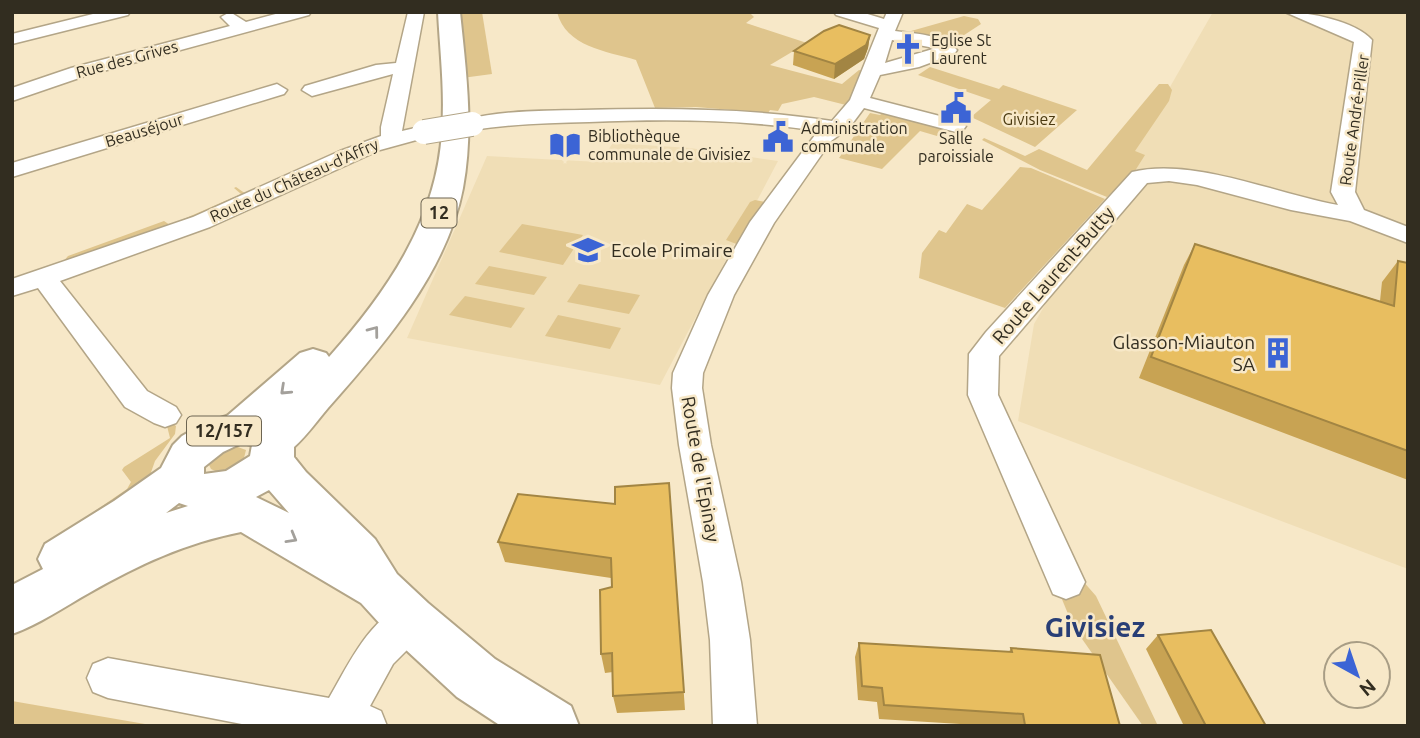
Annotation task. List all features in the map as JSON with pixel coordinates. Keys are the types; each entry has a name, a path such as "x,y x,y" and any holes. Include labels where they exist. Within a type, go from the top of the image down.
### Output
{"main road":[{"name":"12","path":"262,442 289,386 348,325 394,263 413,227 425,194 435,148 436,12"},
{"name":"12","path":"262,442 368,339 403,289 428,242 446,193 455,147 457,118 449,12"},
{"name":"12/157","path":"21,599 111,528 243,485 261,473 262,442 224,431 203,442 189,455 183,466 210,494"},
{"path":"262,442 290,485 358,554 395,605"},
{"path":"21,599 192,522 210,494 285,533 395,605 477,678 551,726"}],"street":[{"path":"12,39 122,12"},
{"path":"223,12 243,28"},
{"name":"Rue des Grives","path":"12,94 78,72 303,12"},
{"path":"392,137 391,127 416,12"},
{"path":"842,12 889,24 948,50 913,63 873,71"},
{"name":"Route André-Piller","path":"1293,12 1363,40 1343,192 1355,215 1408,236"},
{"path":"873,71 889,24"},
{"path":"312,90 383,69 404,68"},
{"name":"Route de l'Epinay","path":"735,726 730,640 722,582 695,445 687,388 688,373 721,295 759,228 824,137 836,128 859,101 873,71"},
{"name":"Beauséjour","path":"12,170 276,90"},
{"path":"859,101 956,125"},
{"name":"Route du Château-d'Affry","path":"12,288 226,212 363,147 392,137 530,118 695,112 779,118 836,128"},
{"name":"Route Laurent-Butty","path":"1066,582 982,396 984,355 996,339 1140,177 1156,173 1181,175 1317,210 1355,215"},
{"path":"44,278 136,399 165,415"},
{"path":"108,678 353,723 395,605"}],"shaded area":[{"path":"1213,12 1408,12 1408,569 1018,421 1034,324"},
{"name":"Ecole Primaire","path":"613,143 690,148 778,161 660,385 407,338 487,156 599,162"}],"green space":[{"path":"460,12 482,12 492,74 462,78"},
{"path":"557,12 749,12 754,17 746,23 807,43 770,65 842,84 859,70 867,72 846,105 814,97 782,104 778,111 770,110 768,113 696,107 655,108 636,60 600,50 578,40 562,24"},
{"path":"964,16 978,19 981,24 947,45 904,33"},
{"name":"Givisiez","path":"930,67 999,89 1003,85 1077,110 1035,147 971,117 991,100 918,75"},
{"path":"1159,84 1168,84 1172,90 1169,101 1135,151 1145,155 1115,194 1112,192 1107,197 1040,170 982,140 984,138 1025,156 1039,149 1087,170"},
{"path":"883,112 944,128 937,136 920,131 882,169 839,158 870,113 880,115"},
{"path":"1020,167 1031,168 1105,199 1005,308 919,278 922,253 939,230 946,233 967,204 982,210"},
{"path":"234,188 246,194 243,200 62,263 68,256 164,221 170,225 241,194"},
{"path":"750,202 765,202 739,245 726,240"},
{"path":"522,224 583,235 563,265 499,252"},
{"path":"489,266 547,277 534,295 475,284"},
{"path":"579,284 640,295 629,314 567,302"},
{"path":"465,296 525,308 511,328 449,315"},
{"path":"558,315 621,328 610,349 545,336"},
{"path":"169,420 176,426 175,434 155,461 149,478 92,518 89,515 127,489 131,482 122,470 124,467 170,438 166,422"},
{"path":"235,446 246,450 243,462 224,472 211,469 209,465 213,456"},
{"path":"1082,580 1096,596 1158,726 1143,726 1073,626 1059,592"},
{"path":"12,701 145,724 146,726 12,726"}],"building":[{"path":"839,25 870,35 866,45 835,64 794,51 824,31"},
{"name":"Glasson-Miauton SA","path":"1195,244 1394,306 1398,261 1408,263 1408,451 1151,357"},
{"path":"669,483 684,692 613,696 612,653 601,654 600,590 612,587 611,558 498,542 518,494 615,504 615,487"},
{"path":"1211,630 1266,726 1206,726 1158,635"},
{"path":"859,643 1012,652 1011,648 1100,655 1120,726 1025,725 1023,714 884,705 882,688 862,686"}],"place":[{"name":"Eglise St Laurent","path":"908,49"},
{"name":"Salle paroissiale","path":"956,108"},
{"name":"Administration communale","path":"778,137"},
{"name":"Bibliothèque communale de Givisiez","path":"565,145"},
{"name":"Ecole Primaire","path":"588,250"},
{"name":"Glasson-Miauton SA","path":"1278,353"}],"district":[{"name":"Givisiez","path":"1095,627"}]}
